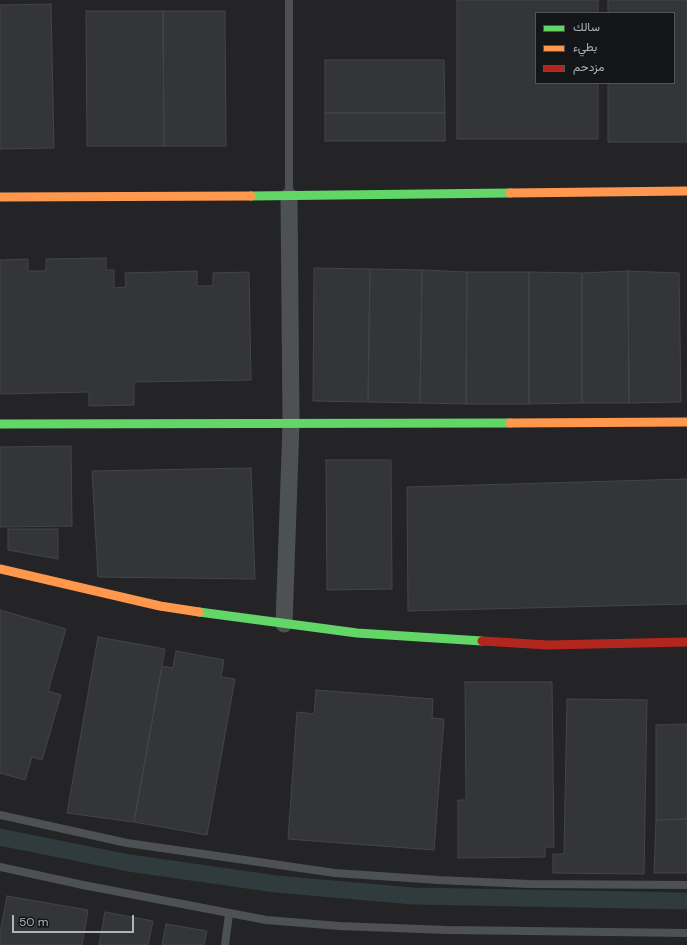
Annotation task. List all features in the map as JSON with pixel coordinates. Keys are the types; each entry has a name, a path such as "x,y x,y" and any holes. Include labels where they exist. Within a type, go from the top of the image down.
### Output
{"street":[{"path":"0,197 289,196 687,191"},
{"path":"284,624 291,424 289,196"},
{"path":"0,424 687,422"},
{"path":"0,570 160,606 365,634 548,645 687,642"}],"lane":[{"path":"289,0 289,196"},
{"path":"0,816 127,843 335,873 530,884 687,885"},
{"path":"0,867 228,914 266,920 339,926 527,932 687,933"},
{"path":"225,945 228,914"}],"shaded area":[{"path":"0,0 687,0 687,945 0,945"}],"building":[{"path":"457,0 598,0 598,12 535,12 535,84 598,84 598,139 457,139"},
{"path":"608,0 687,0 687,142 608,142 608,84 675,84 675,12 608,12"},
{"path":"51,4 54,148 0,149 0,5"},
{"path":"86,11 163,11 164,146 87,146"},
{"path":"163,11 225,11 226,146 164,146"},
{"path":"325,60 444,60 445,113 325,113"},
{"path":"325,113 445,113 445,141 325,141"},
{"path":"106,258 106,270 114,270 114,288 126,287 125,273 197,271 197,286 213,286 213,273 249,272 251,380 134,382 134,405 89,406 89,392 0,394 0,260 28,259 28,271 46,271 46,259"},
{"path":"314,268 370,269 368,402 313,401"},
{"path":"370,269 422,270 420,403 368,402"},
{"path":"422,270 467,272 466,404 420,403"},
{"path":"628,271 679,273 681,402 629,403"},
{"path":"628,271 629,403 582,403 582,273"},
{"path":"467,272 529,272 529,404 466,404"},
{"path":"529,272 582,273 582,403 529,404"},
{"path":"71,446 72,526 0,527 0,447"},
{"path":"326,460 391,460 392,589 327,590"},
{"path":"251,468 255,579 98,577 92,471"},
{"path":"687,479 687,604 408,611 407,487"},
{"path":"8,529 58,529 58,559 8,550"},
{"path":"0,610 66,629 48,691 61,695 42,760 32,757 25,780 0,773"},
{"path":"98,637 165,649 134,822 67,813"},
{"path":"176,651 224,660 221,677 235,679 207,835 134,822 162,666 173,668"},
{"path":"465,682 552,682 554,847 545,847 545,857 458,858 458,800 466,800"},
{"path":"316,690 433,699 432,718 444,719 434,850 288,839 297,712 314,714"},
{"path":"567,699 647,700 644,874 553,873 553,854 564,854"},
{"path":"687,724 687,819 656,820 656,725"},
{"path":"687,819 687,873 654,873 656,820"},
{"path":"7,896 88,910 82,945 0,945 0,933"},
{"path":"105,912 153,921 148,945 99,945"},
{"path":"166,924 207,931 204,945 162,945"}],"waterway":[{"path":"0,837 129,863 276,884 413,896 687,901"}],"traffic: fast":[{"path":"251,196 510,193"},
{"path":"0,424 510,423"},
{"path":"199,612 357,633 482,641"}],"traffic: slow":[{"path":"510,193 687,191"},
{"path":"0,197 251,196"},
{"path":"510,423 687,422"},
{"path":"0,569 160,606 199,612"}],"traffic: jam":[{"path":"482,641 548,645 687,642"}]}
